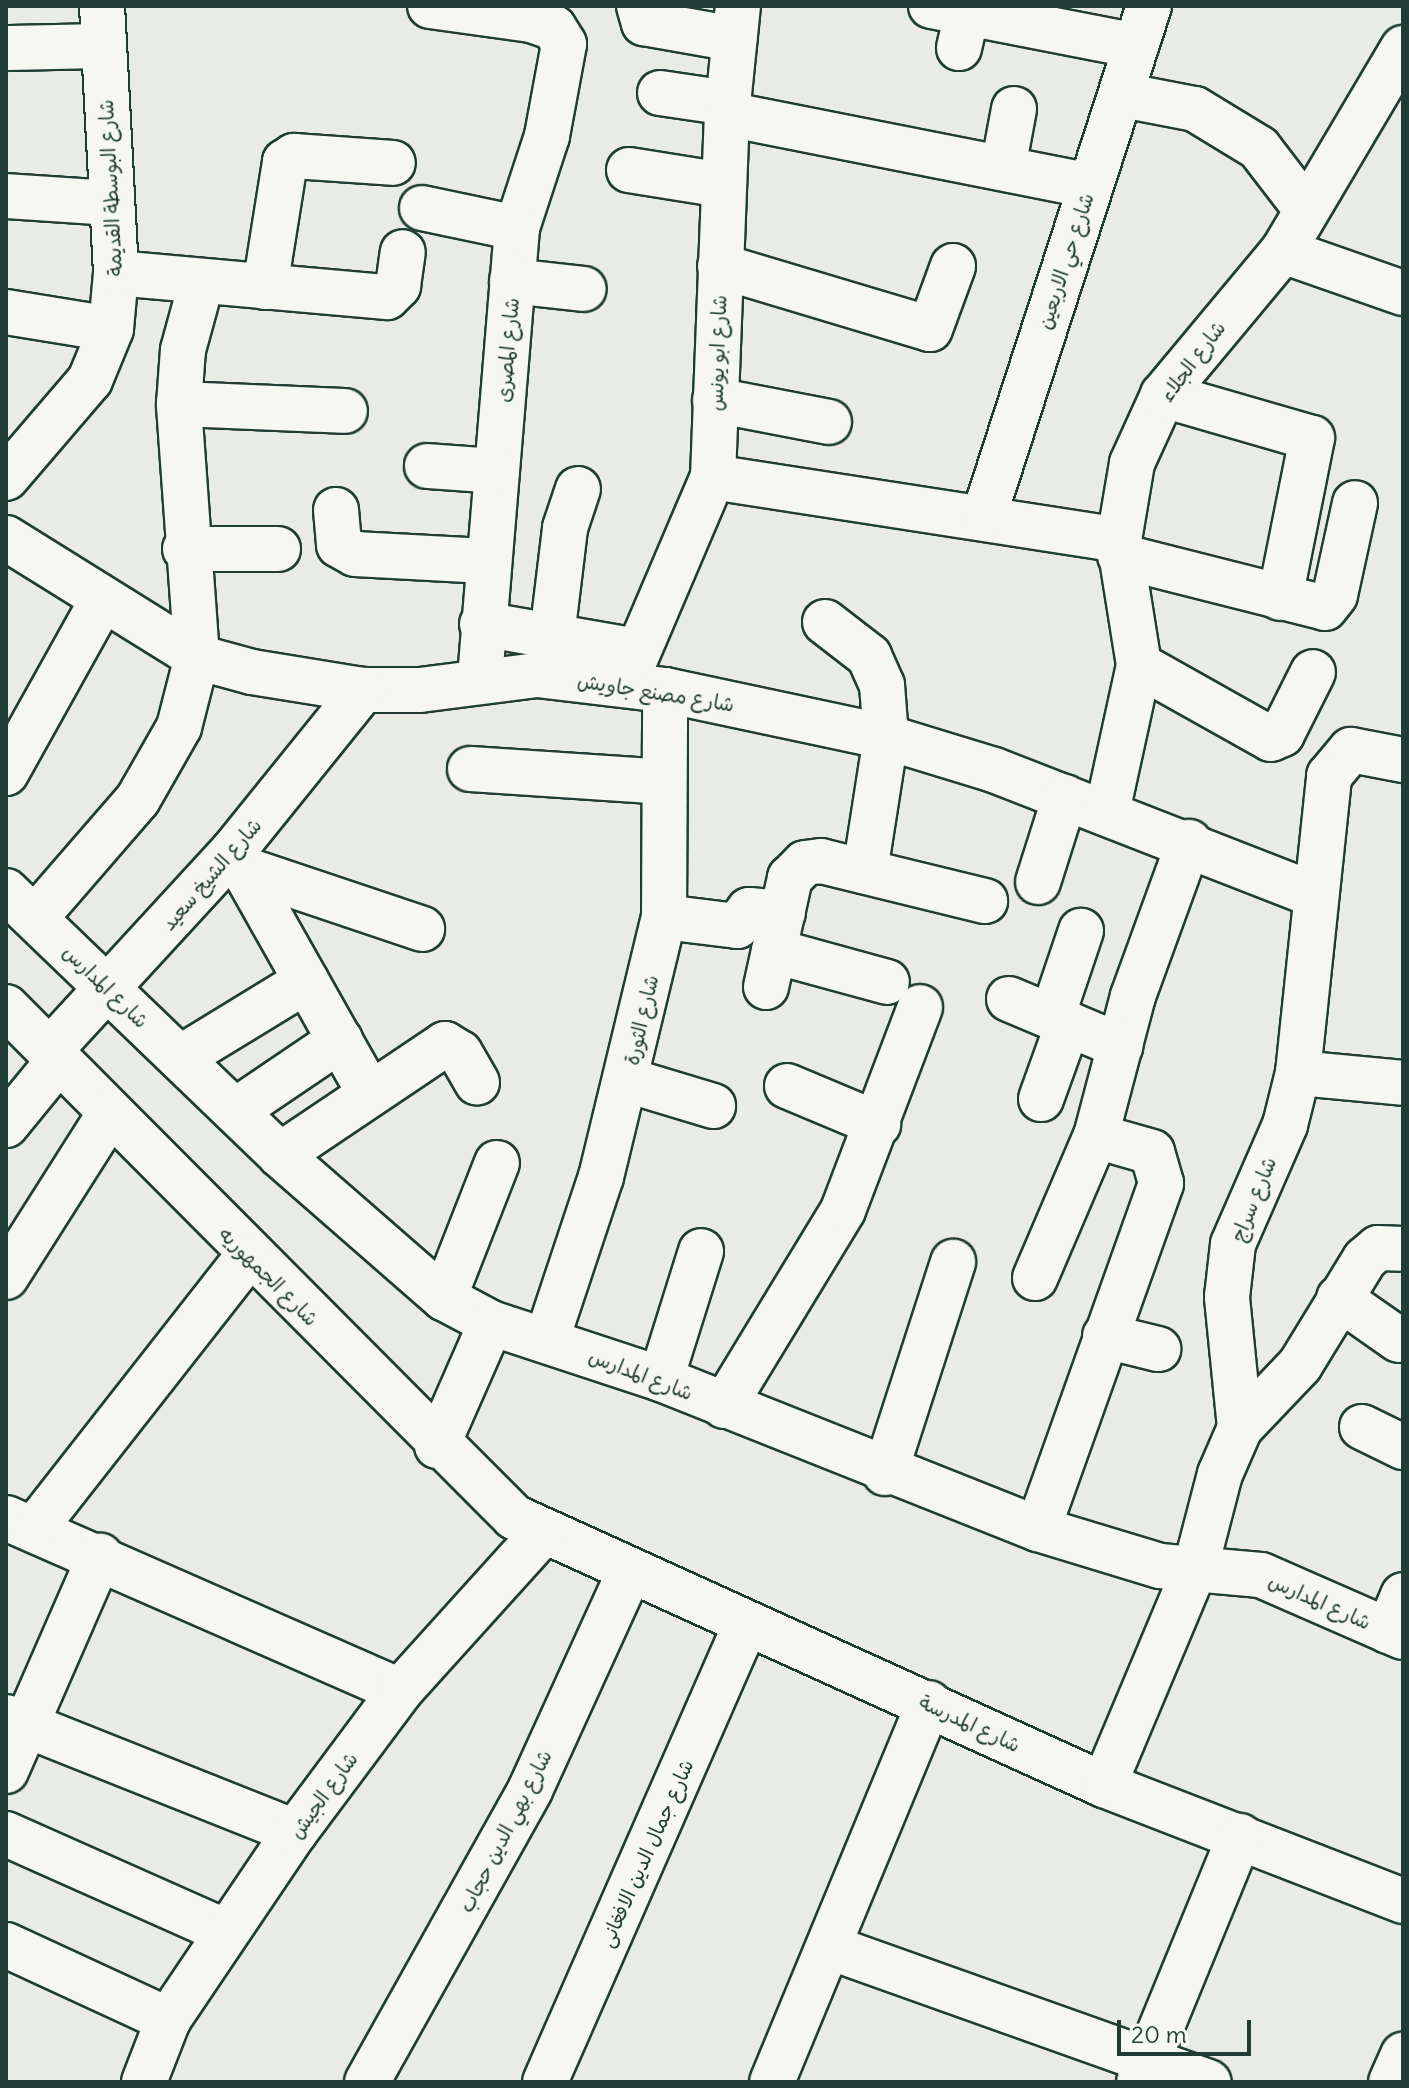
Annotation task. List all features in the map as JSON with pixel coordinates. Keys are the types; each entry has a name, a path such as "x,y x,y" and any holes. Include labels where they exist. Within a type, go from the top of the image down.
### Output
{"street":[{"name":"شارع المصرى","path":"430,6 554,28 564,44 563,63 517,228 497,471 486,561 480,680"},
{"path":"659,13 736,22"},
{"path":"952,22 1046,17 1142,26"},
{"name":"شارع ابو يونس","path":"642,674 713,477 723,185 736,22"},
{"path":"6,48 102,26"},
{"name":"شارع البوسطة القديمة","path":"6,478 90,380 111,329 116,273 102,26"},
{"name":"شارع حي الاربعين","path":"984,516 1142,26"},
{"name":"شارع الجلاء","path":"1107,812 1139,665 1119,548 1132,463 1163,395 1283,251 1305,208 1403,48"},
{"path":"660,93 1089,186"},
{"path":"1122,95 1195,109 1259,148 1305,208"},
{"path":"1003,168 1014,109"},
{"path":"265,287 285,162 294,156 393,163"},
{"path":"629,170 723,185"},
{"path":"6,196 112,203"},
{"path":"422,208 517,228"},
{"path":"1283,251 1403,293"},
{"path":"116,273 201,284 387,297 398,286 403,252"},
{"path":"720,266 930,329 953,266"},
{"path":"512,281 584,289"},
{"path":"20,904 138,799 179,727 197,657 185,549 179,404 183,350 201,284"},
{"path":"6,312 111,329"},
{"path":"1163,395 1312,438 1280,598"},
{"path":"715,400 829,422"},
{"path":"179,404 345,411"},
{"path":"427,466 497,471"},
{"path":"713,477 984,516 1119,548 1315,607 1332,603 1355,503"},
{"path":"552,636 565,528 578,489"},
{"path":"336,510 339,545 355,554 486,561"},
{"name":"شارع مصنع جاويش","path":"6,538 197,657 363,690 420,690 537,675 642,674 886,737 1189,842 1312,894"},
{"path":"185,549 278,549"},
{"path":"6,773 103,599"},
{"path":"825,622 878,670 886,737 865,871"},
{"path":"482,624 552,636 642,674"},
{"path":"1139,665 1271,739 1282,734 1313,672"},
{"name":"شارع الثورة","path":"547,1339 627,1080 664,917 664,782 642,674"},
{"name":"شارع الشيخ سعيد","path":"6,1125 55,1055 109,988 238,860 363,690"},
{"name":"شارع سراج","path":"1104,1785 1196,1566 1220,1474 1240,1428 1227,1297 1233,1244 1285,1125 1298,1073 1312,894 1329,776 1340,756 1365,750 1403,760"},
{"path":"470,769 664,782"},
{"path":"1038,882 1065,797"},
{"path":"1035,1278 1096,1136 1120,1046 1189,842"},
{"path":"238,860 422,929"},
{"path":"238,860 370,1094"},
{"path":"775,950 790,878 805,863 821,861 985,901"},
{"name":"شارع المدارس","path":"20,904 280,1155 444,1298 491,1323 661,1379 885,1473 1038,1529 1160,1566 1196,1566 1261,1575 1398,1621"},
{"path":"664,917 737,926 749,910 775,950 904,994 878,1124 837,1223 724,1406"},
{"path":"1041,1099 1081,931"},
{"path":"180,1058 306,981"},
{"path":"1009,999 1120,1046"},
{"name":"شارع الجمهوريه","path":"6,1007 437,1446 488,1496 541,1535"},
{"path":"235,1111 340,1040"},
{"path":"280,1155 445,1044 460,1053 477,1082"},
{"path":"1298,1073 1403,1083"},
{"path":"627,1080 713,1106"},
{"path":"787,1086 878,1124"},
{"path":"6,1277 110,1113"},
{"path":"1038,1529 1161,1183 1161,1165 1152,1152 1096,1136"},
{"path":"444,1298 497,1163"},
{"path":"1240,1428 1300,1365 1339,1298 1378,1248 1403,1249"},
{"path":"661,1379 701,1251"},
{"path":"248,1256 20,1524 100,1556 400,1691"},
{"path":"885,1473 953,1262"},
{"path":"1339,1298 1399,1340"},
{"path":"437,1446 491,1323"},
{"path":"1105,1336 1158,1349"},
{"path":"1362,1427 1403,1447"},
{"name":"شارع المدرسة","path":"541,1535 929,1703 1104,1785 1403,1901"},
{"name":"شارع الجيش","path":"144,2082 168,2020 224,1931 295,1832 400,1691 541,1535"},
{"path":"6,1771 16,1721 100,1556"},
{"name":"شارع بهي الدين حجاب","path":"367,2082 530,1790 629,1573"},
{"name":"شارع جمال الدين الافغانى","path":"545,2082 746,1624"},
{"path":"772,2082 929,1703"},
{"path":"16,1721 295,1832"},
{"path":"6,1834 224,1931"},
{"path":"1143,2071 1240,1836"},
{"path":"6,1945 168,2020"},
{"path":"829,1947 1143,2071 1209,2082"},
{"path":"1391,2082 1403,2055"}]}
